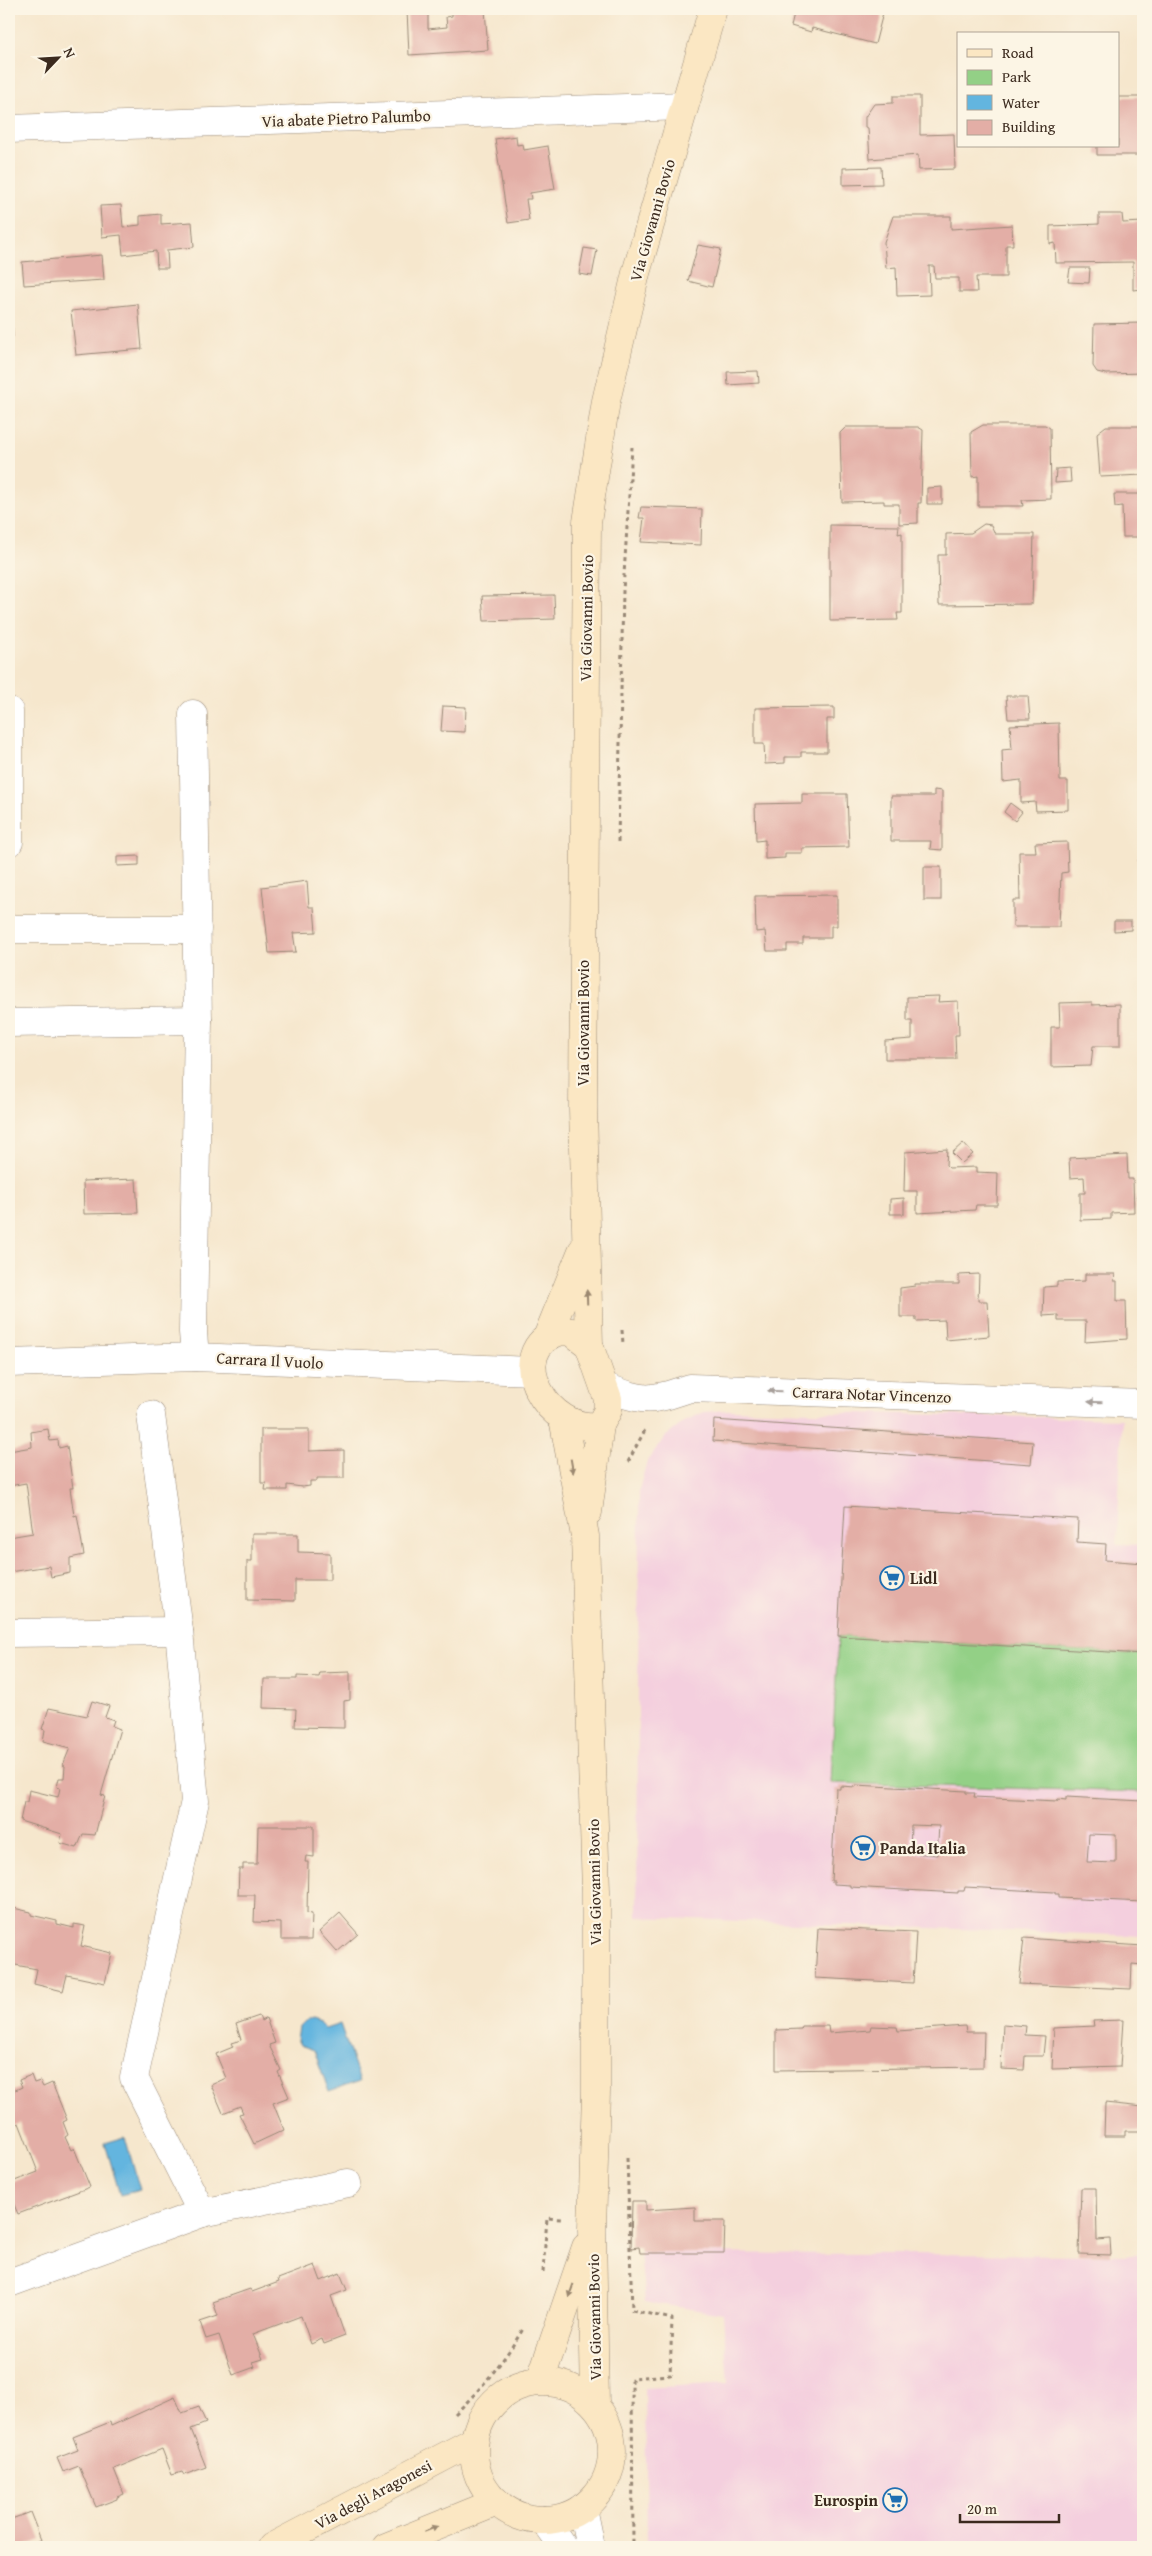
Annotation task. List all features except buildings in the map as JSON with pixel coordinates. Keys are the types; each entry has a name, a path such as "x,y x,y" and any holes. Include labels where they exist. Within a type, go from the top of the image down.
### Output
{"main road":[{"name":"Via Giovanni Bovio","path":"589,1345 583,1098 587,522 606,401 636,272 713,9"},
{"path":"585,1242 548,1335 539,1344 531,1361 531,1371 545,1400 563,1418 581,1427 600,1425"},
{"path":"548,1335 561,1330 572,1332 589,1345 605,1387 608,1410 600,1425 585,1536"},
{"path":"563,1418 585,1536"},
{"name":"Via Giovanni Bovio","path":"585,1536 596,1891 596,2091 592,2229 595,2405"},
{"name":"Via Giovanni Bovio","path":"540,2381 592,2229"},
{"name":"Via Giovanni Bovio","path":"540,2381 570,2387 595,2405 608,2425 612,2448 610,2471 599,2492 582,2508 564,2517 544,2520 527,2518 510,2512 497,2502 483,2485 475,2464 474,2441 482,2418 496,2399 517,2387 540,2381"},
{"name":"Via degli Aragonesi","path":"272,2547 474,2441"},
{"path":"386,2547 497,2502"}],"street":[{"name":"Via abate Pietro Palumbo","path":"9,129 684,106"},
{"path":"9,711 9,842"},
{"path":"193,714 198,1020 195,1357"},
{"path":"9,930 197,929"},
{"path":"9,1023 198,1020"},
{"name":"Carrara Il Vuolo","path":"9,1363 195,1357 531,1371"},
{"name":"Carrara Notar Vincenzo","path":"605,1387 640,1399 657,1399 690,1388 1143,1404"},
{"path":"151,1415 179,1631 195,1801 134,2078 202,2213"},
{"path":"9,1634 179,1631"},
{"path":"9,2283 202,2213 348,2183"},
{"path":"582,2508 590,2547"},
{"path":"544,2520 563,2547"}],"path":[{"path":"618,844 623,590 632,446"},
{"path":"622,1324 623,1347"},
{"path":"624,1469 647,1426 640,1399"},
{"path":"627,2148 632,2310 672,2318 670,2375 632,2378 633,2547"},
{"path":"542,2278 548,2218"},
{"path":"448,2421 484,2385 506,2358 526,2324"}],"shaded area":[{"path":"728,1410 1122,1419 1117,1544 1143,1545 1143,1654 839,1636 832,1783 1143,1792 1143,1936 637,1917 639,1490 647,1461 665,1437 686,1421 704,1412"},
{"path":"640,2253 1143,2255 1143,2547 647,2547 645,2388 728,2383 723,2314 645,2302"}],"green space":[{"path":"838,1636 1143,1654 1143,1792 831,1783"}],"water":[{"path":"311,2021 320,2024 325,2029 340,2024 360,2081 329,2092 314,2050 300,2045 297,2039 299,2028 304,2023"},
{"path":"125,2137 140,2190 120,2195 105,2143"}],"place":[{"name":"Lidl","path":"892,1578"},
{"name":"Panda Italia","path":"863,1848"},
{"name":"Eurospin","path":"895,2500"}]}
